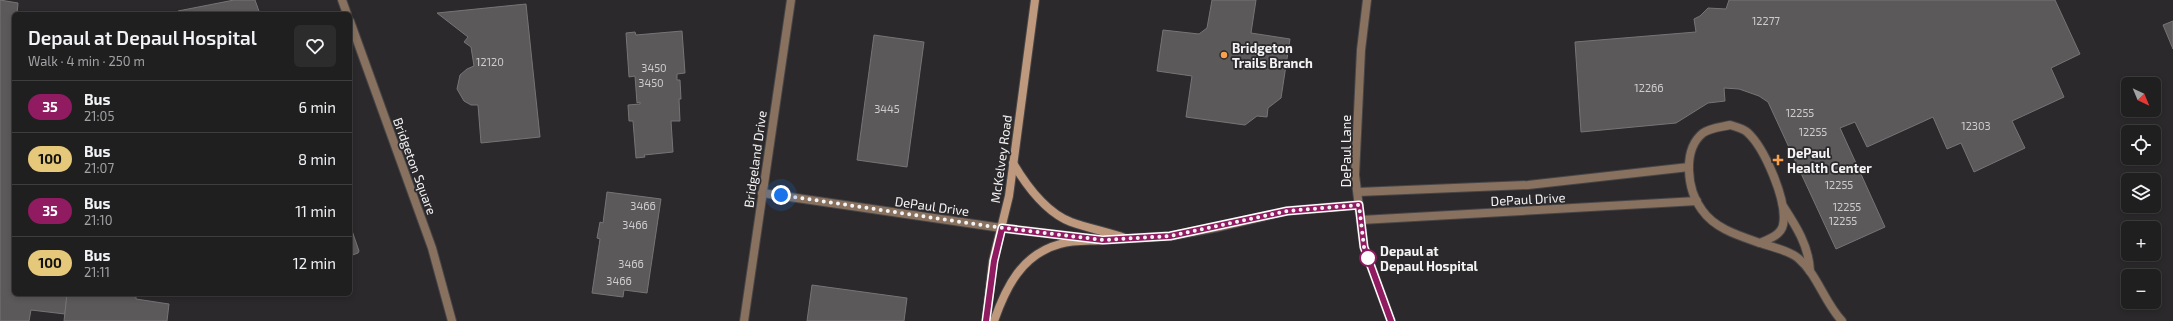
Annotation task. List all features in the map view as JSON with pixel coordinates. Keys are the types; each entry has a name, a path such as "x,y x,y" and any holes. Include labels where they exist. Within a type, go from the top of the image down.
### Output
{"street":[{"path":"342,0 346,12"},
{"name":"Bridgeland Drive","path":"744,321 791,0"},
{"name":"McKelvey Road","path":"986,321 994,261 1009,196 1035,0"},
{"name":"DePaul Lane","path":"1367,0 1361,50 1355,175 1364,247 1391,321"},
{"name":"Bridgeton Square","path":"352,28 432,248 452,321"},
{"path":"1810,270 1809,256 1796,226 1783,206 1772,173 1760,150 1747,132 1730,125 1704,132 1692,146 1689,167 1691,185 1702,211 1727,231 1796,257 1810,270 1835,313 1842,321"},
{"path":"1013,163 1024,181 1054,211 1070,221 1125,238"},
{"name":"DePaul Drive","path":"1358,192 1528,185 1689,167"},
{"name":"DePaul Drive","path":"762,193 1002,228 1103,240 1170,236 1287,211 1359,205"},
{"name":"DePaul Drive","path":"1361,220 1697,201"},
{"path":"1760,243 1776,236 1783,226 1783,206"},
{"path":"994,321 1004,294 1018,271 1039,252 1060,244 1103,240"}],"building":[{"path":"0,0 18,3 17,12 12,12 12,296 67,296 65,314 31,310 29,321 0,321"},
{"path":"234,0 255,0 259,12 178,12"},
{"name":"Bridgeton Trails Branch","path":"1212,0 1256,0 1251,33 1290,39 1281,98 1268,108 1267,117 1257,116 1245,125 1186,117 1192,76 1157,71 1163,30 1199,34 1207,28"},
{"path":"1729,0 2055,0 2080,54 2051,68 2064,97 2012,121 2025,148 1974,172 1961,143 1947,149 1933,117 1867,147 1855,122 1840,128 1885,227 1836,249 1768,102 1759,96 1739,89 1724,88 1725,101 1708,103 1676,123 1581,132 1575,42 1696,32 1694,19 1700,16 1708,8 1726,9"},
{"path":"526,4 540,137 481,143 478,105 471,105 464,101 457,89 460,75 467,69 474,66 471,47 464,42 468,37 437,13"},
{"path":"2173,21 2173,49 2163,25"},
{"path":"682,31 685,73 677,74 677,80 680,80 680,121 671,121 673,152 644,155 645,157 636,158 633,121 629,121 628,105 640,104 640,102 637,103 635,76 629,77 626,33 635,32 636,35"},
{"path":"874,35 924,42 907,167 857,160"},
{"path":"607,192 661,199 647,293 624,290 623,297 592,293 600,239 597,238 600,222 603,223"},
{"path":"352,231 359,251 352,255"},
{"path":"812,285 907,298 904,321 807,321"},
{"path":"67,296 136,296 136,299 169,304 167,321 64,321"}],"bus line":[{"name":"35","path":"986,321 994,261 1002,228 1103,240 1170,236 1219,227 1287,211 1359,205 1364,247 1391,321"}],"place":[{"name":"Bridgeton Trails Branch","path":"1224,55"},
{"name":"DePaul Health Center","path":"1778,160"},
{"name":"Depaul at Depaul Hospital","path":"1368,258"}],"route":[{"path":"781,195 919,217 1103,240 1170,236 1219,227 1287,211 1359,205 1364,247 1369,262 1368,258"}]}
